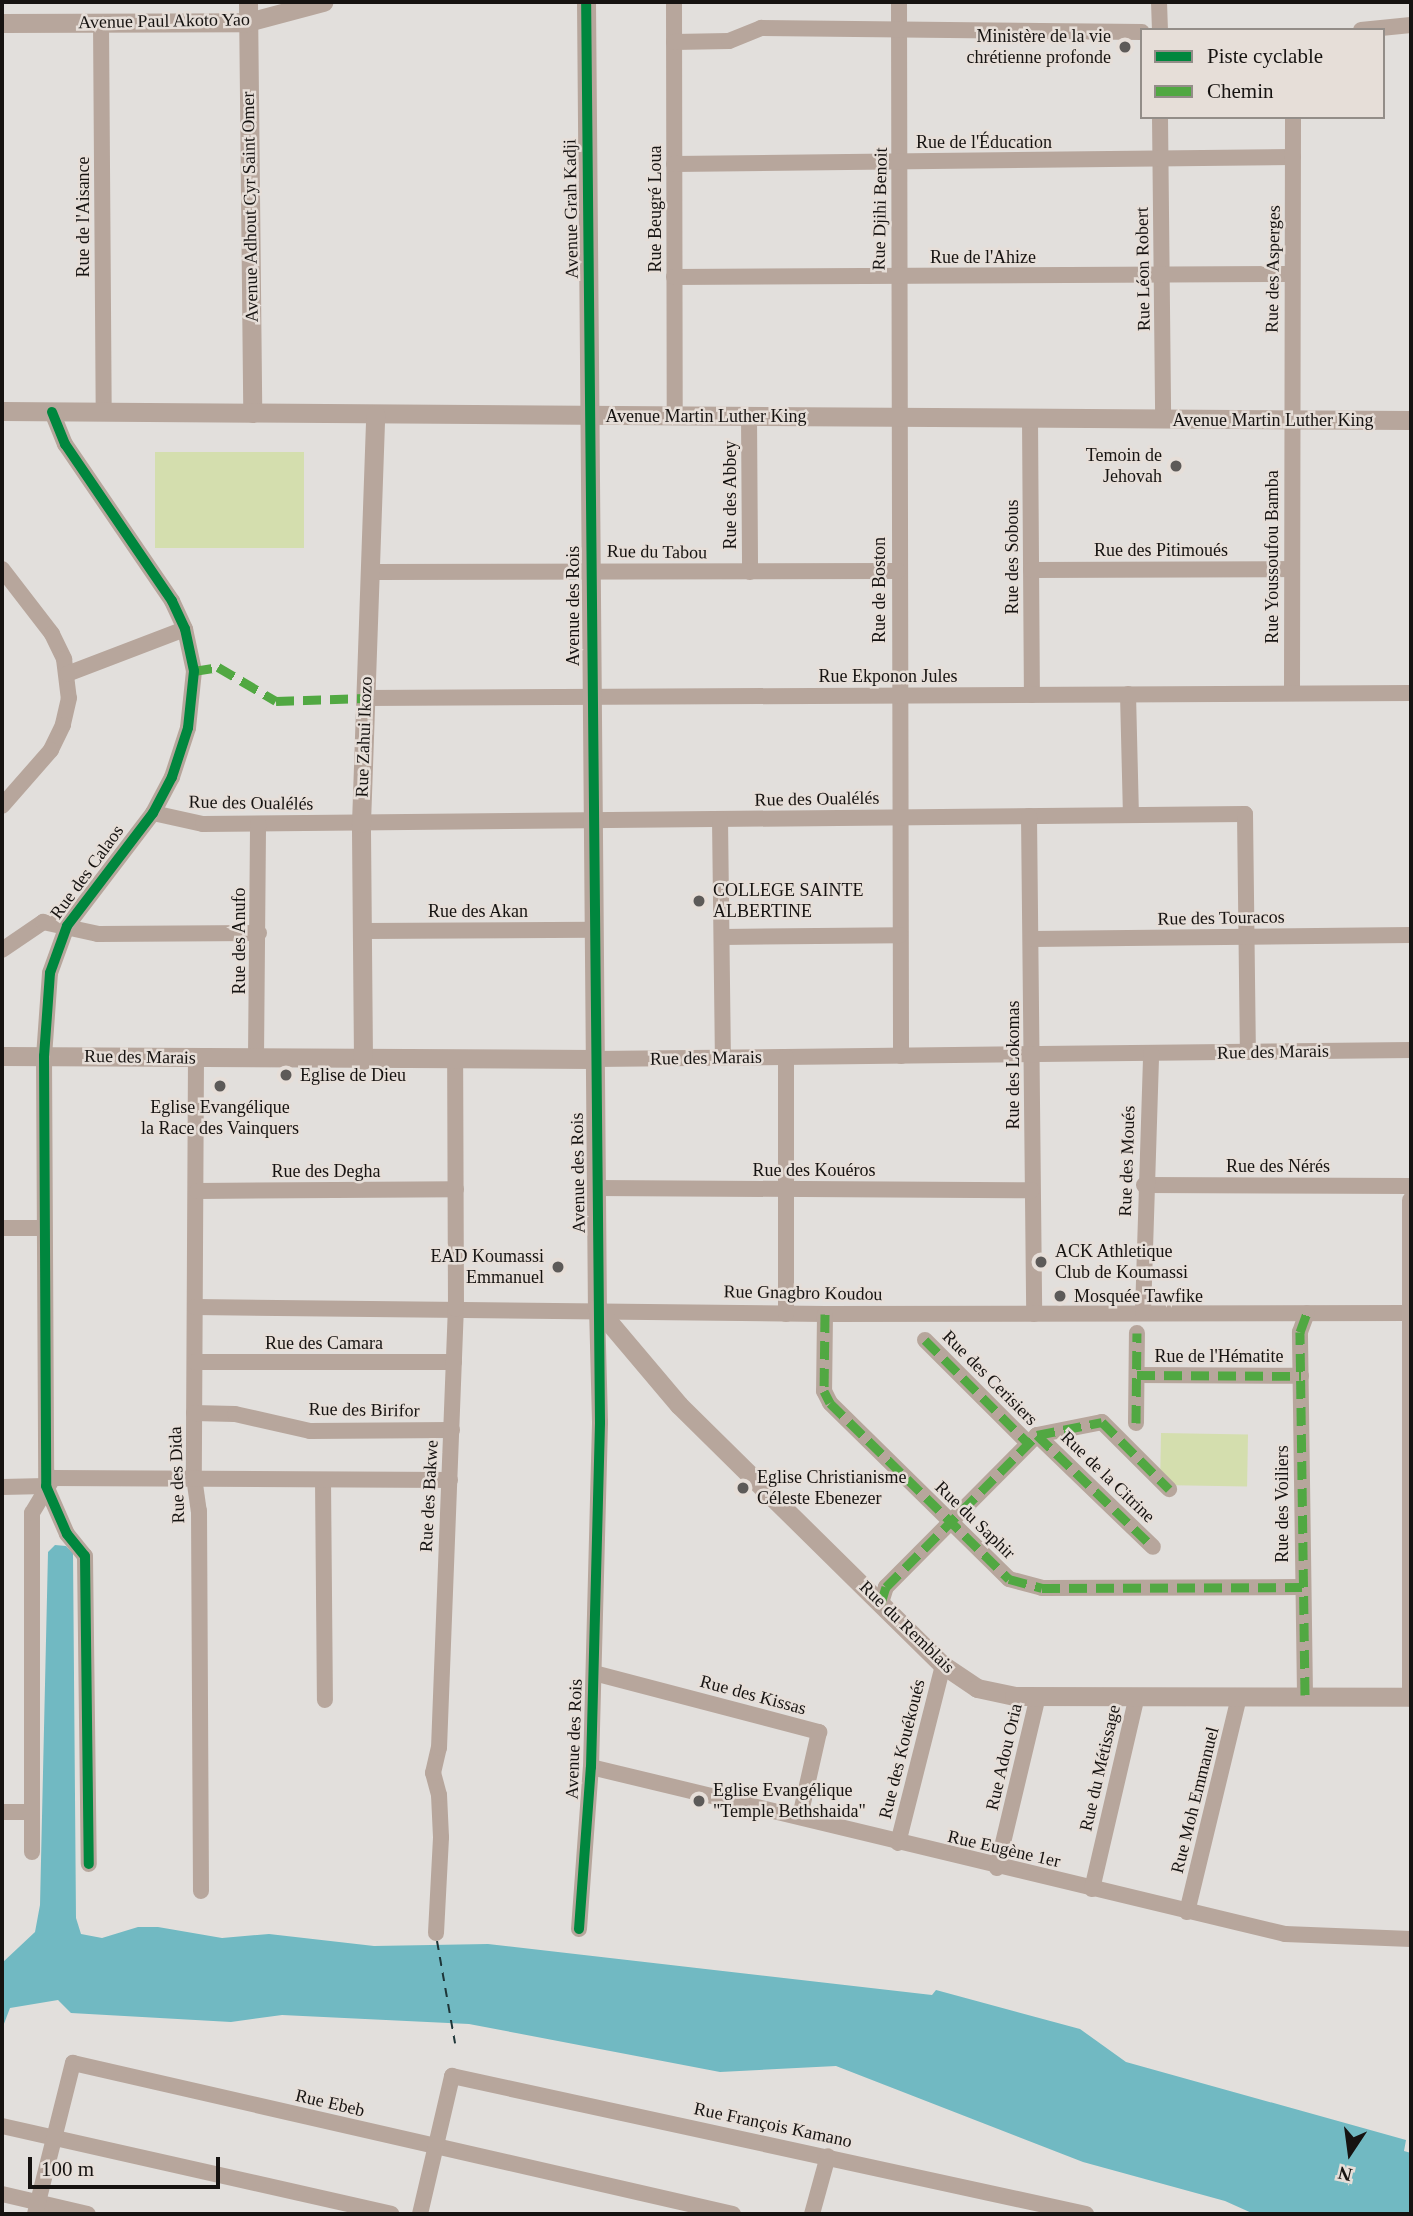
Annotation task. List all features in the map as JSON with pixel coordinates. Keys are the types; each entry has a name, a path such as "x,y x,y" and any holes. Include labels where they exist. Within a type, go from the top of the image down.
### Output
{"street":[{"name":"Avenue Adhout Cyr Saint Omer","path":"248,2 252,413"},
{"name":"Avenue Paul Akoto Yao","path":"2,23 247,22 323,2"},
{"name":"Avenue Grah Kadji","path":"586,2 590,415"},
{"name":"Rue Beugré Loua","path":"674,2 675,416"},
{"name":"Rue Djihi Benoit","path":"897,418 901,162 899,2"},
{"path":"1160,2 1160,28"},
{"name":"Rue de l'Aisance","path":"101,22 103,412"},
{"path":"1382,28 1411,25"},
{"path":"674,42 729,41 761,28 1140,32"},
{"name":"Rue Léon Robert","path":"1160,119 1163,420"},
{"name":"Rue des Asperges","path":"1290,421 1293,119"},
{"name":"Rue de l'Éducation","path":"674,164 1293,157"},
{"name":"Rue de l'Ahize","path":"674,278 1292,274"},
{"name":"Avenue Martin Luther King","path":"2,411 1411,420"},
{"name":"Rue des Calaos","path":"46,1486 44,1056 50,973 67,926 153,813 172,777 188,728 194,671 185,629 164,589 65,444 52,412"},
{"name":"Rue Zahui Ikozo","path":"363,1060 361,823 373,572 375,414"},
{"name":"Avenue des Rois","path":"579,1929 592,1767 597,1308 590,697 590,415"},
{"name":"Rue des Abbey","path":"749,417 750,572"},
{"name":"Rue de Boston","path":"897,418 901,1056"},
{"name":"Rue des Sobous","path":"1030,419 1032,695"},
{"name":"Rue Youssoufou Bamba","path":"1290,421 1292,693"},
{"path":"2,569 52,634 67,674 63,725 31,777 2,806"},
{"name":"Rue des Pitimoués","path":"1031,570 1292,569"},
{"name":"Rue du Tabou","path":"373,572 898,571"},
{"path":"67,674 185,629"},
{"name":"Rue Ekponon Jules","path":"365,698 1411,693"},
{"path":"1128,694 1131,815"},
{"name":"Rue des Oualélés","path":"153,813 202,824 1245,814 1248,1052"},
{"name":"Rue des Lokomas","path":"1029,816 1034,1314"},
{"path":"720,819 723,1058"},
{"name":"Rue des Anufo","path":"256,1058 258,824"},
{"path":"2,950 43,922 98,934 259,933"},
{"name":"Rue des Akan","path":"364,931 593,930"},
{"path":"722,937 900,935"},
{"name":"Rue des Touracos","path":"1032,939 1411,935"},
{"name":"Rue des Marais","path":"2,1056 363,1060 1411,1051"},
{"name":"Rue des Moués","path":"1143,1313 1144,1185 1151,1053"},
{"name":"Rue des Dida","path":"196,1057 194,1477 199,1511 201,1891"},
{"path":"786,1057 786,1314"},
{"name":"Rue des Bakwe","path":"436,1933 441,1837 439,1795 433,1773 439,1748 456,1309 455,1058"},
{"name":"Rue des Nérés","path":"1144,1185 1411,1186"},
{"name":"Rue des Kouéros","path":"596,1188 1032,1190"},
{"name":"Rue des Degha","path":"197,1191 456,1189"},
{"path":"1411,1200 1411,1697"},
{"path":"2,1228 43,1228"},
{"name":"Rue Gnagbro Koudou","path":"195,1307 597,1308 786,1314 1410,1313"},
{"name":"Rue du Remblais","path":"597,1308 679,1405 943,1665 977,1688 1038,1696 1411,1697"},
{"name":"Rue des Voiliers","path":"1305,1695 1300,1332 1307,1313"},
{"name":"Rue du Saphir","path":"825,1314 824,1391 830,1403 950,1524 1009,1579 1042,1588 1302,1587"},
{"path":"1136,1423 1137,1334"},
{"name":"Rue des Cerisiers","path":"925,1340 1032,1439"},
{"name":"Rue des Camara","path":"194,1362 454,1362"},
{"name":"Rue de l'Hématite","path":"1137,1375 1301,1376"},
{"name":"Rue des Birifor","path":"194,1413 235,1414 310,1431 452,1430"},
{"path":"881,1603 886,1587 1032,1439 1102,1422 1169,1489"},
{"name":"Rue de la Citrine","path":"1032,1439 1153,1547"},
{"path":"32,1852 32,1513 46,1486 61,1476 450,1480"},
{"path":"323,1480 324,1700"},
{"path":"2,1487 46,1486"},
{"path":"46,1486 66,1534 85,1556 89,1864"},
{"name":"Rue des Kouékoués","path":"898,1843 943,1665"},
{"name":"Rue des Kissas","path":"594,1672 819,1732 800,1816"},
{"name":"Rue Adou Oria","path":"997,1868 1038,1696"},
{"name":"Rue du Métissage","path":"1091,1889 1137,1696"},
{"name":"Rue Moh Emmanuel","path":"1188,1912 1239,1697"},
{"name":"Rue Eugène 1er","path":"592,1767 800,1816 997,1868 1188,1912 1312,1937 1411,1939"},
{"path":"2,1812 31,1812"},
{"name":"Rue Ebeb","path":"36,2208 73,2063 733,2214"},
{"name":"Rue François Kamano","path":"436,2148 452,2076 1086,2214"},
{"path":"2,2126 391,2214"},
{"path":"420,2214 436,2148"},
{"path":"812,2214 828,2156"},
{"path":"2,2194 36,2208 88,2214"}],"green space":[{"path":"155,452 304,452 304,548 155,548"},
{"path":"1161,1433 1248,1435 1247,1487 1160,1485"}],"water":[{"path":"55,1545 66,1546 73,1553 76,1918 81,1934 102,1938 138,1927 158,1927 222,1938 269,1934 374,1946 488,1944 932,1995 936,1990 1080,2029 1126,2062 1406,2140 1404,2151 1411,2153 1411,2214 1254,2214 1225,2201 1083,2162 836,2066 720,2072 469,2024 282,2015 231,2022 71,2013 58,2000 10,2008 2,2029 2,1963 35,1932 40,1905 48,1552"}],"ferry route":[{"path":"437,1941 455,2043"}],"marked path":[{"path":"194,671 218,667 276,701 365,698"},
{"path":"1305,1695 1300,1332 1307,1313"},
{"path":"825,1314 824,1391 830,1403 1009,1579 1042,1588 1302,1587"},
{"path":"1136,1423 1137,1333"},
{"path":"925,1340 1028,1443"},
{"path":"1137,1375 1301,1376"},
{"path":"881,1603 886,1587 1037,1435 1102,1422 1169,1489"},
{"path":"1037,1435 1153,1547"}],"cycle path":[{"path":"579,1929 591,1767 600,1422 586,2"},
{"path":"52,412 65,444 172,601 185,629 194,671 188,728 172,777 153,813 67,926 50,973 44,1056 46,1486 67,1534 85,1556 89,1864"}],"place":[{"name":"Ministère de la vie chrétienne profonde","path":"1125,47"},
{"name":"Temoin de Jehovah","path":"1176,466"},
{"name":"COLLEGE SAINTE ALBERTINE","path":"699,901"},
{"name":"Eglise de Dieu","path":"286,1075"},
{"name":"Eglise Evangélique la Race des Vainquers","path":"220,1086"},
{"name":"ACK Athletique Club de Koumassi","path":"1041,1262"},
{"name":"EAD Koumassi Emmanuel","path":"558,1267"},
{"name":"Mosquée Tawfike","path":"1060,1296"},
{"name":"Eglise Christianisme Céleste Ebenezer","path":"743,1488"},
{"name":"Eglise Evangélique \"Temple Bethshaida\"","path":"699,1801"}]}
